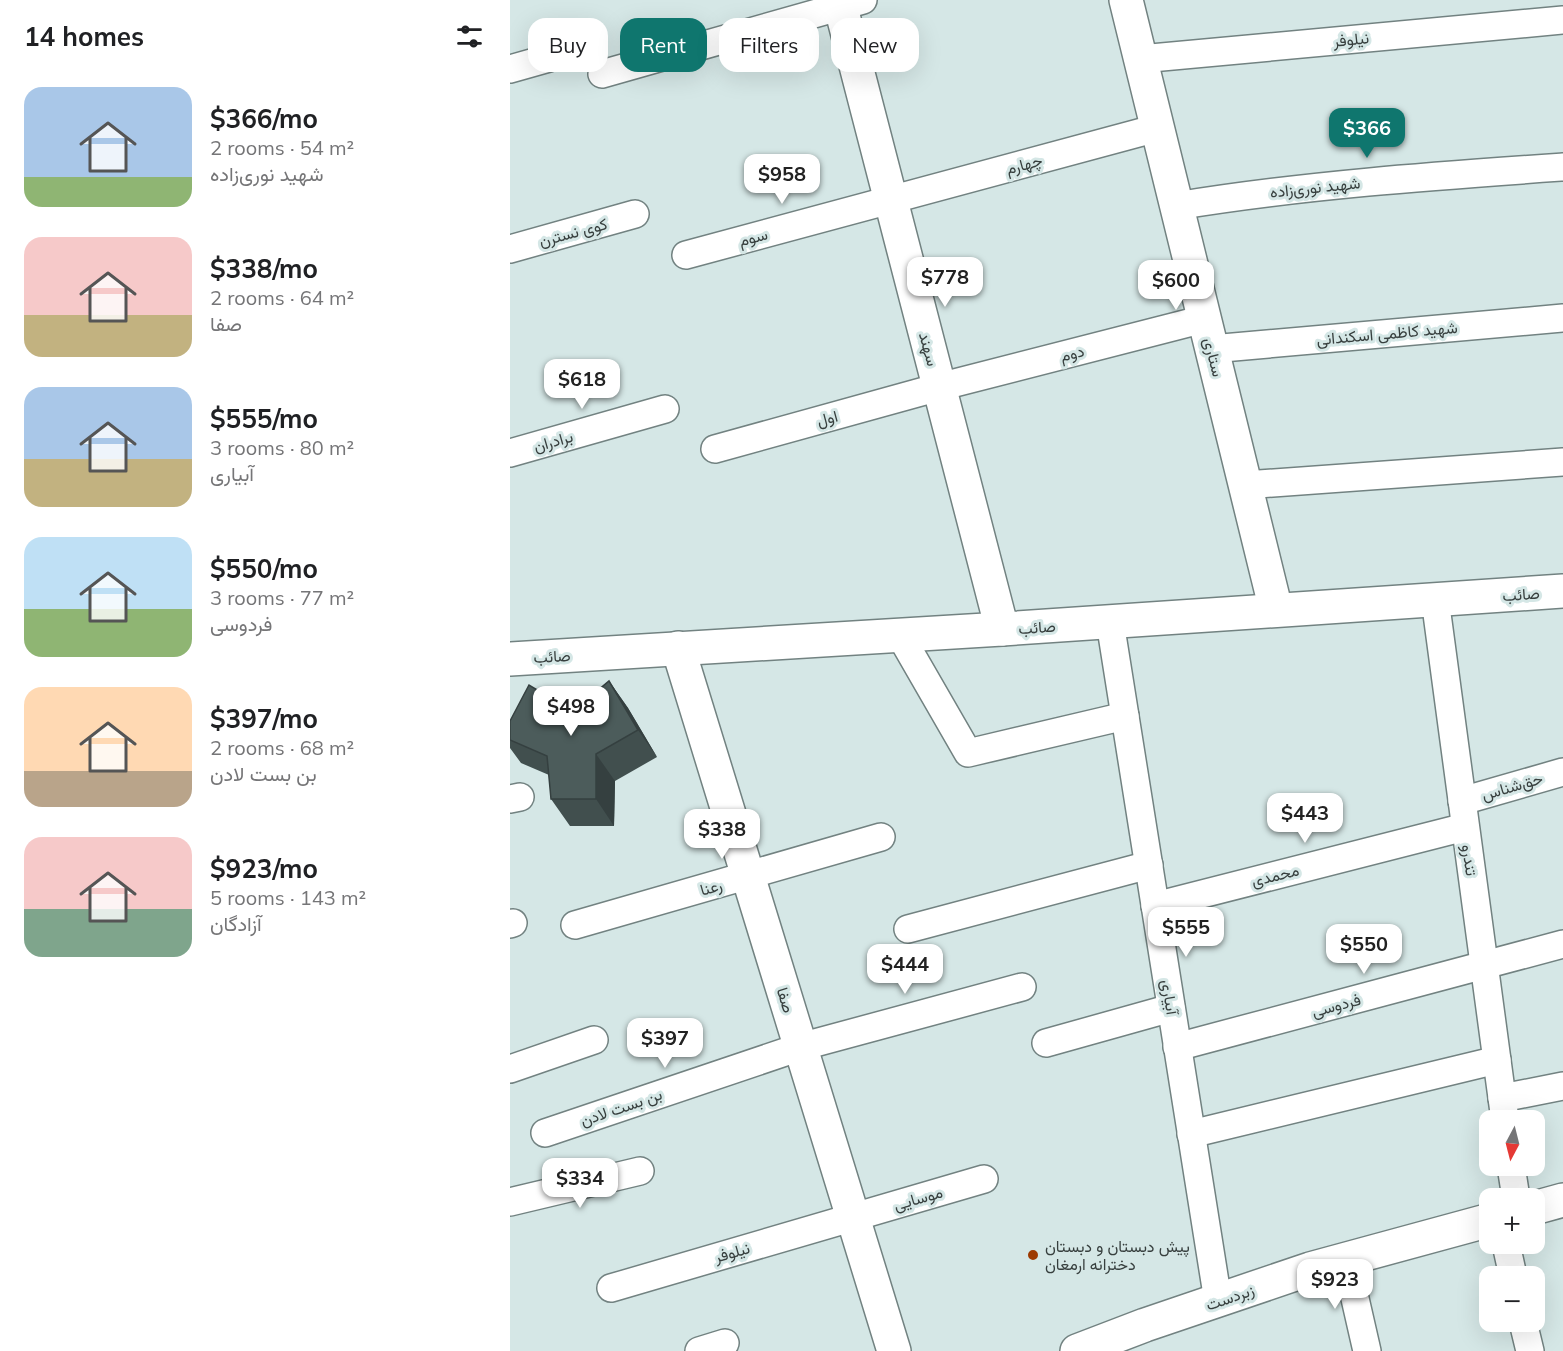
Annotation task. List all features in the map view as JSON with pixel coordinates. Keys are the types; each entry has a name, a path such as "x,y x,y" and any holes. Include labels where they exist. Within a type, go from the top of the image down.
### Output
{"street":[{"name":"ستاری","path":"1126,0 1276,610"},
{"path":"602,74 848,2"},
{"name":"سهند","path":"848,2 891,200 1002,629"},
{"name":"نیلوفر","path":"1140,58 1563,20"},
{"path":"510,69 528,64"},
{"name":"چهارم","path":"891,200 1157,128"},
{"name":"شهید نوری‌زاده","path":"1176,206 1240,195 1355,183 1563,166"},
{"name":"سوم","path":"686,255 891,200"},
{"name":"کوی نسترن","path":"510,249 635,214"},
{"name":"شهید کاظمی اسکندانی","path":"1208,334 1563,318"},
{"name":"دوم","path":"939,387 1208,334"},
{"name":"اول","path":"715,449 939,387"},
{"name":"برادران","path":"510,453 665,410"},
{"path":"1245,485 1563,462"},
{"name":"صائب","path":"510,658 1002,629 1563,591"},
{"name":"تندرو","path":"1435,599 1504,1109"},
{"name":"آبیاری","path":"1110,622 1218,1301"},
{"path":"900,635 968,753 1125,716"},
{"name":"صفا","path":"678,648 894,1351"},
{"name":"حق‌شناس","path":"1462,801 1563,772"},
{"name":"محمدی","path":"1155,906 1465,827"},
{"name":"رعنا","path":"575,925 881,837"},
{"path":"908,929 1149,865"},
{"name":"فردوسی","path":"1177,1047 1563,944"},
{"name":"بن بست لادن","path":"545,1133 800,1047 1022,987"},
{"path":"1046,1043 1171,1008"},
{"path":"510,1069 594,1040"},
{"path":"1191,1134 1497,1060"},
{"path":"1504,1109 1563,1086"},
{"path":"510,1202 640,1171"},
{"name":"موسایی","path":"853,1217 984,1179"},
{"path":"1545,1205 1563,1200"},
{"name":"نیلوفر","path":"611,1288 853,1217"},
{"name":"زبردست","path":"1077,1351 1149,1338 1218,1301 1310,1269 1479,1223"},
{"path":"1346,1260 1367,1351"},
{"path":"1525,1332 1530,1351"},
{"path":"699,1351 725,1342"}],"building":[{"path":"609,681 638,730 596,754 596,799 551,799 547,756 510,740 510,721 529,685 564,706 578,707"}],"place":[{"name":"پیش دبستان و دبستان دخترانه ارمغان","path":"1033,1255"}]}
